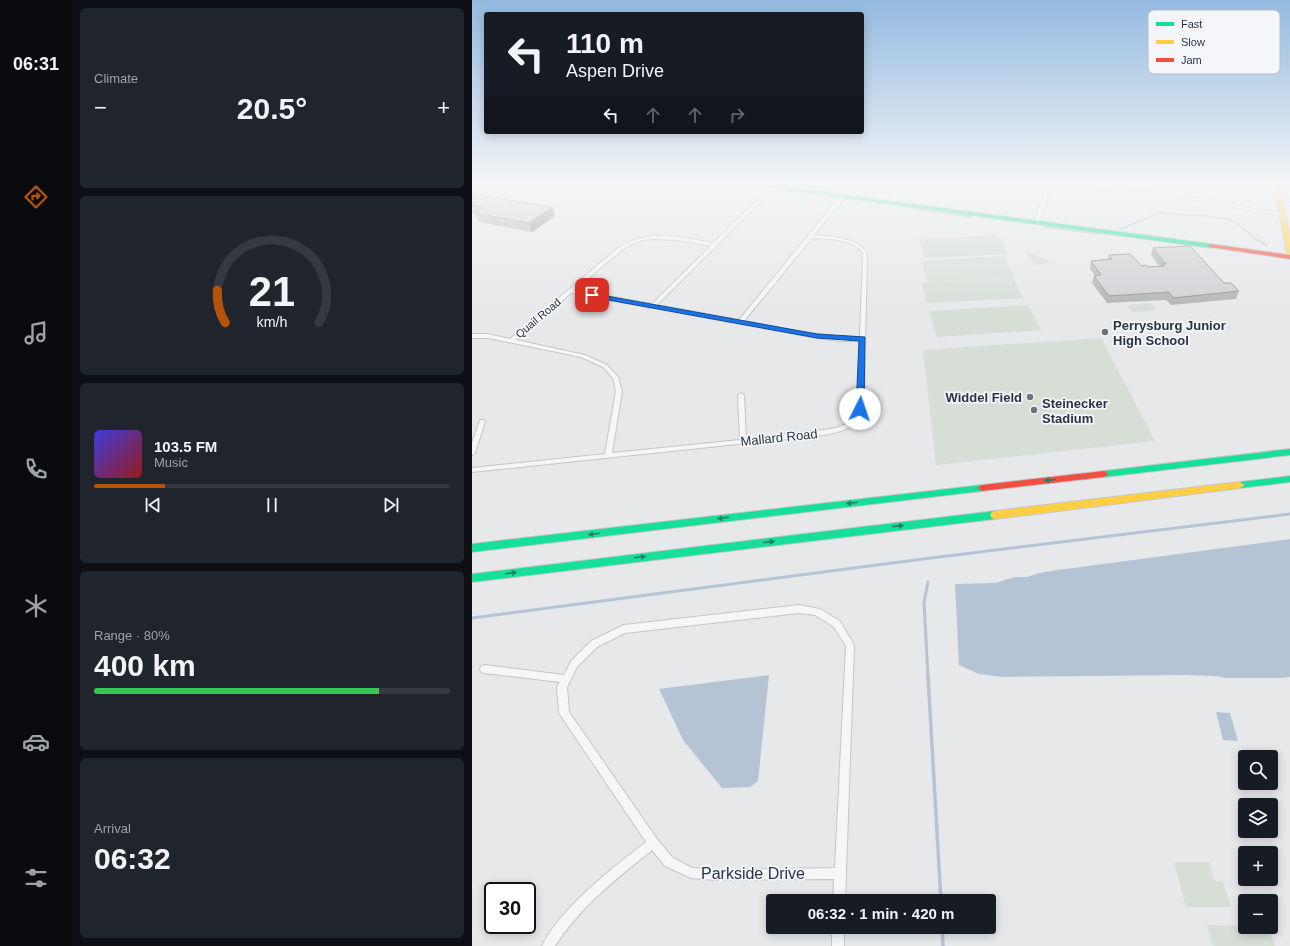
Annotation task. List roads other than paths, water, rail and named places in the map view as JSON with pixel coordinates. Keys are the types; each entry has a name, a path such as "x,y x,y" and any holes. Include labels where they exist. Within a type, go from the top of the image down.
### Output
{"main road":[{"path":"1082,228 1290,256 1285,228"},
{"path":"1089,475 1290,444"},
{"path":"472,548 1290,452"},
{"path":"472,578 1290,478"}],"street":[{"path":"653,306 731,228"},
{"path":"740,322 817,228"},
{"name":"Mallard Road","path":"472,470 834,431 844,428 853,422 860,409 864,250 861,246 854,243 810,236"},
{"name":"Quail Road","path":"511,341 622,248 636,239 659,237 714,245"},
{"path":"571,291 830,338 862,339"},
{"path":"472,336 488,336 583,356 599,362 611,372 616,378 619,391 608,456"},
{"path":"741,395 743,441"},
{"path":"472,453 482,422"},
{"path":"484,669 566,679 574,664 594,644 624,629 799,608 817,612 837,624 850,646 839,894"},
{"name":"Parkside Drive","path":"566,679 562,687 564,713 653,843 669,862 691,873 840,872"},
{"path":"548,946 575,908 594,890 653,843"},
{"path":"838,934 838,946"}],"water":[{"path":"1290,539 1290,677 1225,678 1217,676 1185,675 1002,677 979,674 959,665 955,584 995,583 1015,577 1027,577 1039,573 1058,570"},
{"path":"769,675 758,781 750,787 722,788 683,740 659,689"},
{"path":"1216,712 1230,713 1238,741 1223,740"}],"waterway":[{"path":"1053,228 1099,234"},
{"path":"1242,228 1257,240 1267,245"},
{"path":"472,618 923,559 1290,514"},
{"path":"928,582 924,602 928,677"},
{"path":"928,676 941,894"},
{"path":"942,934 943,946"}],"place":[{"name":"Perrysburg Junior High School","path":"1105,332"},
{"name":"Widdel Field","path":"1030,397"},
{"name":"Steinecker Stadium","path":"1034,410"}]}
